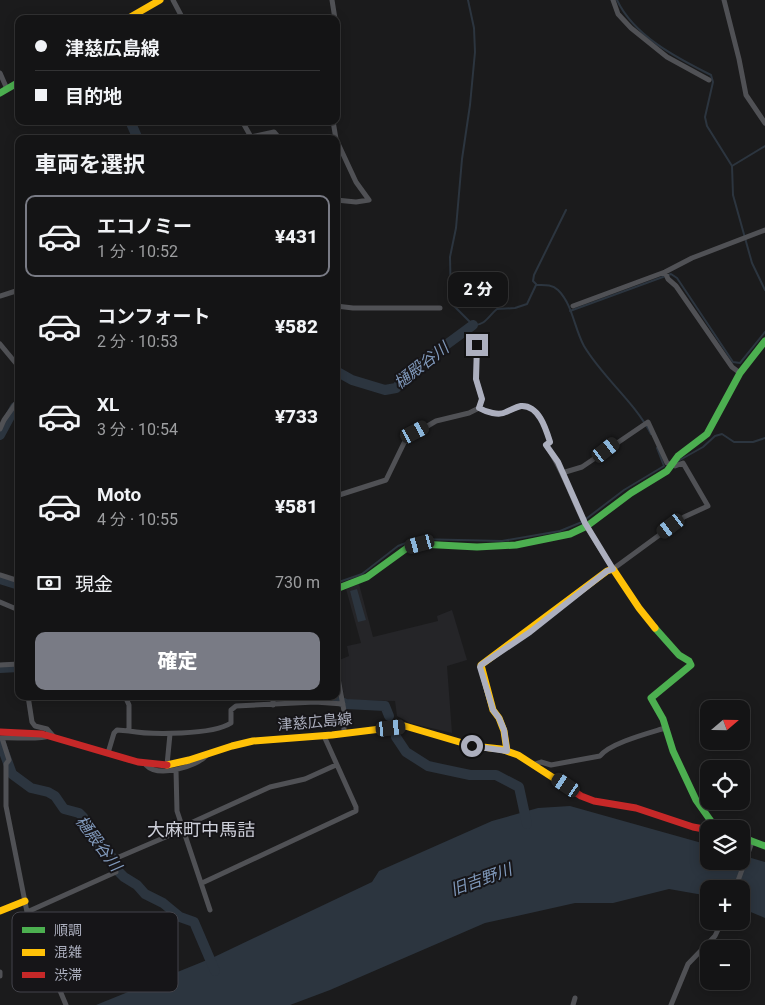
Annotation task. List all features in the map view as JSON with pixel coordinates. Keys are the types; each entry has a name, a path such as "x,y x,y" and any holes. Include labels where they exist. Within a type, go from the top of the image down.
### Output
{"street":[{"path":"134,15 160,0"},
{"path":"173,0 181,15"},
{"path":"332,0 334,15"},
{"path":"612,0 618,14 631,28 667,57 709,80"},
{"path":"724,0 746,95 765,123"},
{"path":"0,73 3,91 15,84"},
{"path":"262,135 274,132 277,135"},
{"path":"340,148 356,182 369,200 356,202 340,200"},
{"path":"573,306 666,275 748,236 765,230"},
{"path":"666,275 676,286 732,367 740,373"},
{"path":"0,296 15,291"},
{"path":"340,306 440,308"},
{"path":"340,587 367,577 407,548 420,544 477,547 516,546 570,534 671,465 708,434 716,422 740,373 765,341"},
{"path":"0,344 15,362"},
{"path":"340,495 386,480 404,443 415,432 436,421 469,414 479,408 482,399 476,379 477,345"},
{"path":"0,429 15,405"},
{"path":"479,408 504,414 520,406 526,407 544,422 550,442 546,445 558,462 585,522 613,569 646,618 667,642 676,649 679,655 689,661 691,665 652,698 663,719 673,751 698,803 711,820"},
{"path":"562,473 582,467 645,423 654,434 671,465"},
{"path":"507,751 504,730 493,710 481,665 524,636 607,571 613,569 684,517 708,506 683,463 671,465"},
{"path":"0,575 15,580"},
{"path":"0,602 15,608"},
{"path":"0,665 15,664"},
{"path":"340,690 344,734"},
{"path":"29,700 32,722 35,726 47,729 52,736"},
{"path":"127,700 129,705 129,731"},
{"path":"273,700 273,705"},
{"path":"108,754 114,733 118,730 170,734 218,728 232,723 233,707 342,702"},
{"name":"津慈広島線","path":"1,736 30,732 52,736 146,764 167,765 248,742 344,734 405,726 472,746 507,751 535,764 582,796 594,801 636,808 700,828"},
{"path":"535,764 542,762 551,765 600,756 603,752 616,746 665,728"},
{"path":"167,765 170,734"},
{"path":"1,736 8,760 6,764 6,806 27,912 116,872 114,860 270,787 305,779 336,765"},
{"path":"202,883 356,811 356,806 324,736"},
{"path":"146,764 152,769 176,771 202,761 207,755"},
{"path":"176,771 175,804 210,910"},
{"path":"738,880 751,842 765,846"},
{"path":"0,911 25,901"},
{"path":"671,1005 688,964 715,936 718,930"},
{"path":"61,992 66,1005"},
{"path":"573,1005 575,998"}],"shaded area":[{"path":"359,584 373,637 438,621 437,616 452,610 467,660 447,666 452,733 410,723 397,716 395,701 345,700 340,676 340,660 349,656 347,646 361,643 346,589"}],"water":[{"path":"357,589 366,620 358,622 350,591"},
{"name":"旧吉野川","path":"570,806 700,842 700,870 750,870 750,858 765,862 765,918 750,912 750,880 700,880 700,894 669,889 613,903 575,903 485,923 330,990 290,1005 96,1005 128,992 178,992 178,972 212,958 372,882 379,871 492,821 538,808"}],"waterway":[{"path":"468,0 474,28 475,52 456,228 450,257 451,303 473,325 477,325 484,322 497,309 515,308 527,304 536,285 548,285 556,288 567,303 584,346 600,369 636,411 651,434"},
{"path":"617,0 634,25 645,35 684,61 711,75 713,82 705,117 707,126 732,166 733,195 752,263 765,290"},
{"name":"樋殿谷川","path":"132,125 136,135"},
{"path":"732,166 765,146"},
{"path":"536,284 533,281 534,275 566,210"},
{"path":"570,311 671,274 677,278 733,362 740,363 765,332"},
{"name":"樋殿谷川","path":"340,373 352,380 385,390 396,388 416,367 473,325"},
{"name":"樋殿谷川","path":"0,435 15,407"},
{"path":"678,461 703,447 715,436 722,434 734,442 753,442 765,438"},
{"path":"340,582 362,574 398,546 416,539 502,541 560,531 582,522 624,490 664,466 657,448"},
{"name":"樋殿谷川","path":"0,579 15,584"},
{"name":"樋殿谷川","path":"0,668 15,667"},
{"name":"樋殿谷川","path":"337,700 346,704 385,706 389,716"},
{"name":"樋殿谷川","path":"396,737 406,752 428,766 470,775 496,775 519,787 527,824"},
{"name":"樋殿谷川","path":"0,741 12,774 31,788 48,792 55,796 64,809 79,813 83,817 89,834 95,843 112,857 118,871 137,885 145,894 163,903 174,912"},
{"name":"樋殿谷川","path":"178,915 194,922 215,971"}],"traffic: fast":[{"path":"0,93 15,84"},
{"path":"340,587 367,577 407,548 420,544 477,547 516,545 570,534 587,526 631,493 667,471 678,456 707,434 740,373 765,341"},
{"path":"655,628 679,655 689,661 691,665 651,698 663,719 673,751 696,800 710,820"},
{"path":"750,840 765,846"}],"traffic: slow":[{"path":"134,15 160,0"},
{"path":"507,751 504,731 499,718 493,710 481,665 607,571 613,569 655,628"},
{"path":"167,765 253,741 332,735 405,726 473,746 501,749 518,755 566,786"},
{"path":"0,911 25,901"}],"traffic: jam":[{"path":"0,732 42,734 138,762 167,765"},
{"path":"566,786 581,796 594,801 636,808 700,828"}],"district":[{"name":"大麻町中馬詰","path":"201,830"}],"route":[{"path":"472,746 507,751 508,745 499,718 493,710 481,665 514,644 607,571 613,569 585,523 558,462 546,445 550,442 544,422 526,407 520,406 504,414 479,408 482,399 476,379 477,345"}]}
